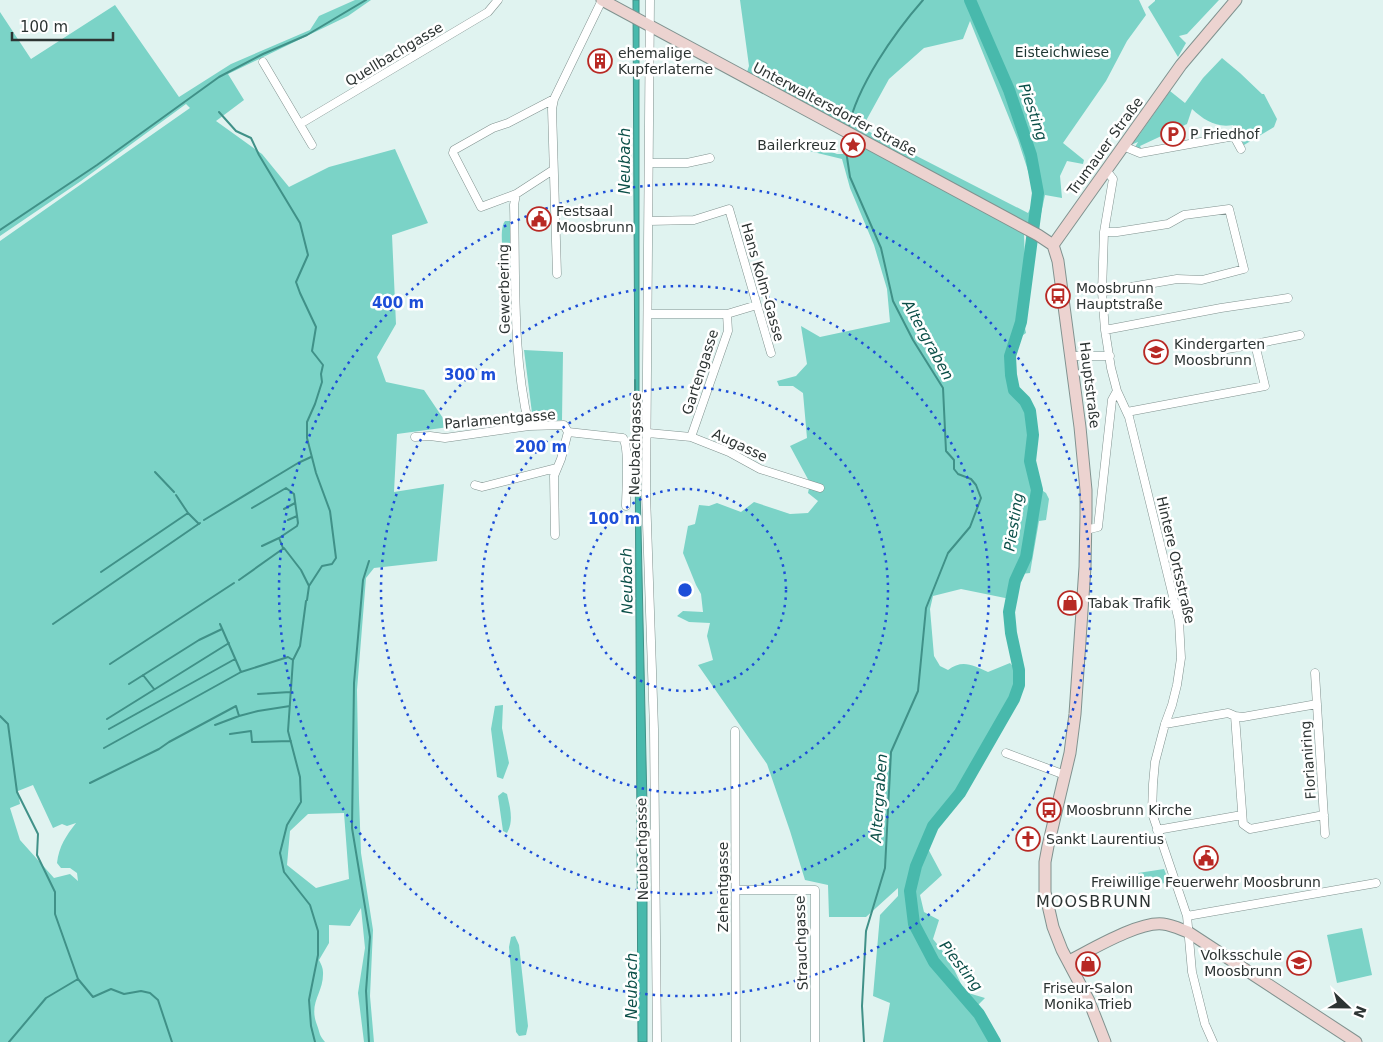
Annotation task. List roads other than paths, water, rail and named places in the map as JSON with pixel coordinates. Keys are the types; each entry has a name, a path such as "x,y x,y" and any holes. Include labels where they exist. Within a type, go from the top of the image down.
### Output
{"main road":[{"name":"Unterwaltersdorfer Straße","path":"602,0 1038,235 1053,245"},
{"name":"Trumauer Straße","path":"1181,65 1194,42 1231,0"},
{"name":"Trumauer Straße","path":"1053,245 1181,65 1236,0"},
{"name":"Hauptstraße","path":"1053,245 1058,261 1071,356 1086,490 1080,656 1075,714 1070,752 1048,846 1044,876 1048,912 1052,927 1069,961"},
{"path":"1104,1042 1089,1002 1069,961 1148,924 1162,923 1176,926 1188,932 1356,1042"}],"street":[{"name":"Quellbachgasse","path":"300,124 488,12 498,0"},
{"path":"557,274 552,109 554,99 602,0"},
{"name":"Neubachgasse","path":"650,0 647,24 649,314 646,494 654,722 656,1042"},
{"path":"263,62 312,145"},
{"path":"553,170 516,194 502,201 481,207 453,153 454,150 493,128 508,123 554,99"},
{"path":"1123,146 1140,153 1234,136 1241,149"},
{"path":"649,163 687,163 710,158"},
{"name":"Hintere Ortsstraße","path":"1106,170 1113,179 1104,232 1102,292 1105,330 1117,391 1127,412 1179,621 1181,658 1177,685 1172,705 1164,724 1155,762 1152,784 1152,813 1187,916 1191,963 1196,991 1205,1024 1213,1042"},
{"name":"Gewerbering","path":"516,194 514,205 519,375 529,426"},
{"path":"1102,292 1177,279 1202,280 1244,269 1229,209 1184,215 1168,224 1118,232 1104,232"},
{"name":"Hans Kolm-Gasse","path":"649,220 694,220 730,210 771,353"},
{"path":"1105,330 1221,308 1288,298"},
{"path":"649,314 727,314 757,305"},
{"name":"Gartengasse","path":"691,438 728,331 727,314"},
{"path":"1228,349 1300,335"},
{"path":"1127,412 1265,386 1255,344"},
{"path":"1071,356 1110,356"},
{"name":"Hauptstraße","path":"1086,530 1098,527 1112,400 1117,391"},
{"name":"Parlamentgasse","path":"414,438 430,436 445,438 529,426 564,425 568,432 561,459 554,476 555,535"},
{"path":"568,432 623,438 627,459 626,506"},
{"name":"Augasse","path":"648,433 691,438 724,450 760,469 820,488"},
{"path":"475,485 482,487 556,468"},
{"name":"Florianiring","path":"1314,673 1325,834"},
{"name":"Florianiring","path":"1164,724 1228,713 1243,717 1317,704"},
{"path":"1157,830 1242,815 1235,716"},
{"name":"Zehentgasse","path":"735,731 736,1042"},
{"path":"1006,753 1065,775"},
{"name":"Florianiring","path":"1242,815 1243,824 1250,829 1324,815"},
{"path":"1187,916 1376,883"},
{"name":"Strauchgasse","path":"736,890 815,890 815,1042"}],"waterway":[{"path":"0,230 97,165 219,77 263,54 307,35 366,0"},
{"name":"Altergraben","path":"848,129 859,95 868,78 900,28 923,0"},
{"name":"Piesting","path":"970,0 1009,90 1031,155 1038,193 1021,322 1010,356 1014,390 1025,401 1030,411 1033,435 1030,461 1037,490 1026,557 1015,581 1009,612 1011,633 1019,670 1019,685 1014,699 960,793 933,826 916,866 910,891 914,924 934,962 979,1014 995,1042"},
{"path":"219,112 236,131 251,138 259,155 300,223 308,255 296,282 316,327 312,351 323,365 322,382 307,422 307,438 316,473 330,511 336,558 332,564 322,566 309,586 307,600"},
{"name":"Altergraben","path":"847,136 845,144 850,177 881,248 893,301 913,340 943,388 946,451 954,460 954,469 958,474 971,479 976,485 981,498 970,527 948,553 926,608 918,691 891,752 885,868 866,931 862,1006 864,1042"},
{"name":"Neubach","path":"635,380 636,470"},
{"path":"204,520 311,457"},
{"path":"155,472 174,492"},
{"path":"252,508 286,488 294,494 297,526 279,538"},
{"path":"176,495 188,513 199,524"},
{"path":"284,509 295,503"},
{"path":"101,572 188,513"},
{"path":"288,520 297,516"},
{"path":"53,624 200,523"},
{"path":"262,546 279,538 283,548"},
{"path":"239,580 284,548 301,570 309,586"},
{"path":"369,561 363,580 354,683 352,828 370,937 366,991 369,1042"},
{"path":"110,664 234,583"},
{"path":"306,601 300,646 293,660 288,731 300,777 301,802 287,825 280,853 284,872 310,905 318,931 318,955 309,1000 311,1026 315,1042"},
{"path":"220,624 241,672 288,657 293,660"},
{"path":"129,684 199,640 222,629"},
{"path":"107,719 229,643"},
{"path":"109,729 235,659"},
{"path":"104,748 241,672"},
{"path":"143,675 154,689"},
{"path":"258,694 290,692"},
{"path":"90,783 159,749 236,706 239,716 290,706"},
{"path":"0,716 8,724 17,792 38,834 37,855 55,892 55,914 78,979 93,997 111,989 124,994 141,991 150,993 158,1000 172,1042"},
{"path":"215,725 239,716"},
{"path":"230,734 251,731 252,742 291,741"},
{"path":"9,1042 46,998 78,979"}],"place":[{"name":"ehemalige Kupferlaterne","path":"600,61"},
{"name":"P Friedhof","path":"1173,134"},
{"name":"Bailerkreuz","path":"853,145"},
{"name":"Festsaal Moosbrunn","path":"539,219"},
{"name":"Moosbrunn Hauptstraße","path":"1058,296"},
{"name":"Kindergarten Moosbrunn","path":"1156,352"},
{"name":"Tabak Trafik","path":"1070,603"},
{"name":"Moosbrunn Kirche","path":"1049,810"},
{"name":"Sankt Laurentius","path":"1028,839"},
{"name":"Freiwillige Feuerwehr Moosbrunn","path":"1206,858"},
{"name":"Volksschule Moosbrunn","path":"1299,963"},
{"name":"Friseur-Salon Monika Trieb","path":"1088,964"}],"district":[{"name":"MOOSBRUNN","path":"1094,901"}],"park label":[{"name":"Eisteichwiese","path":"1062,52"}]}
